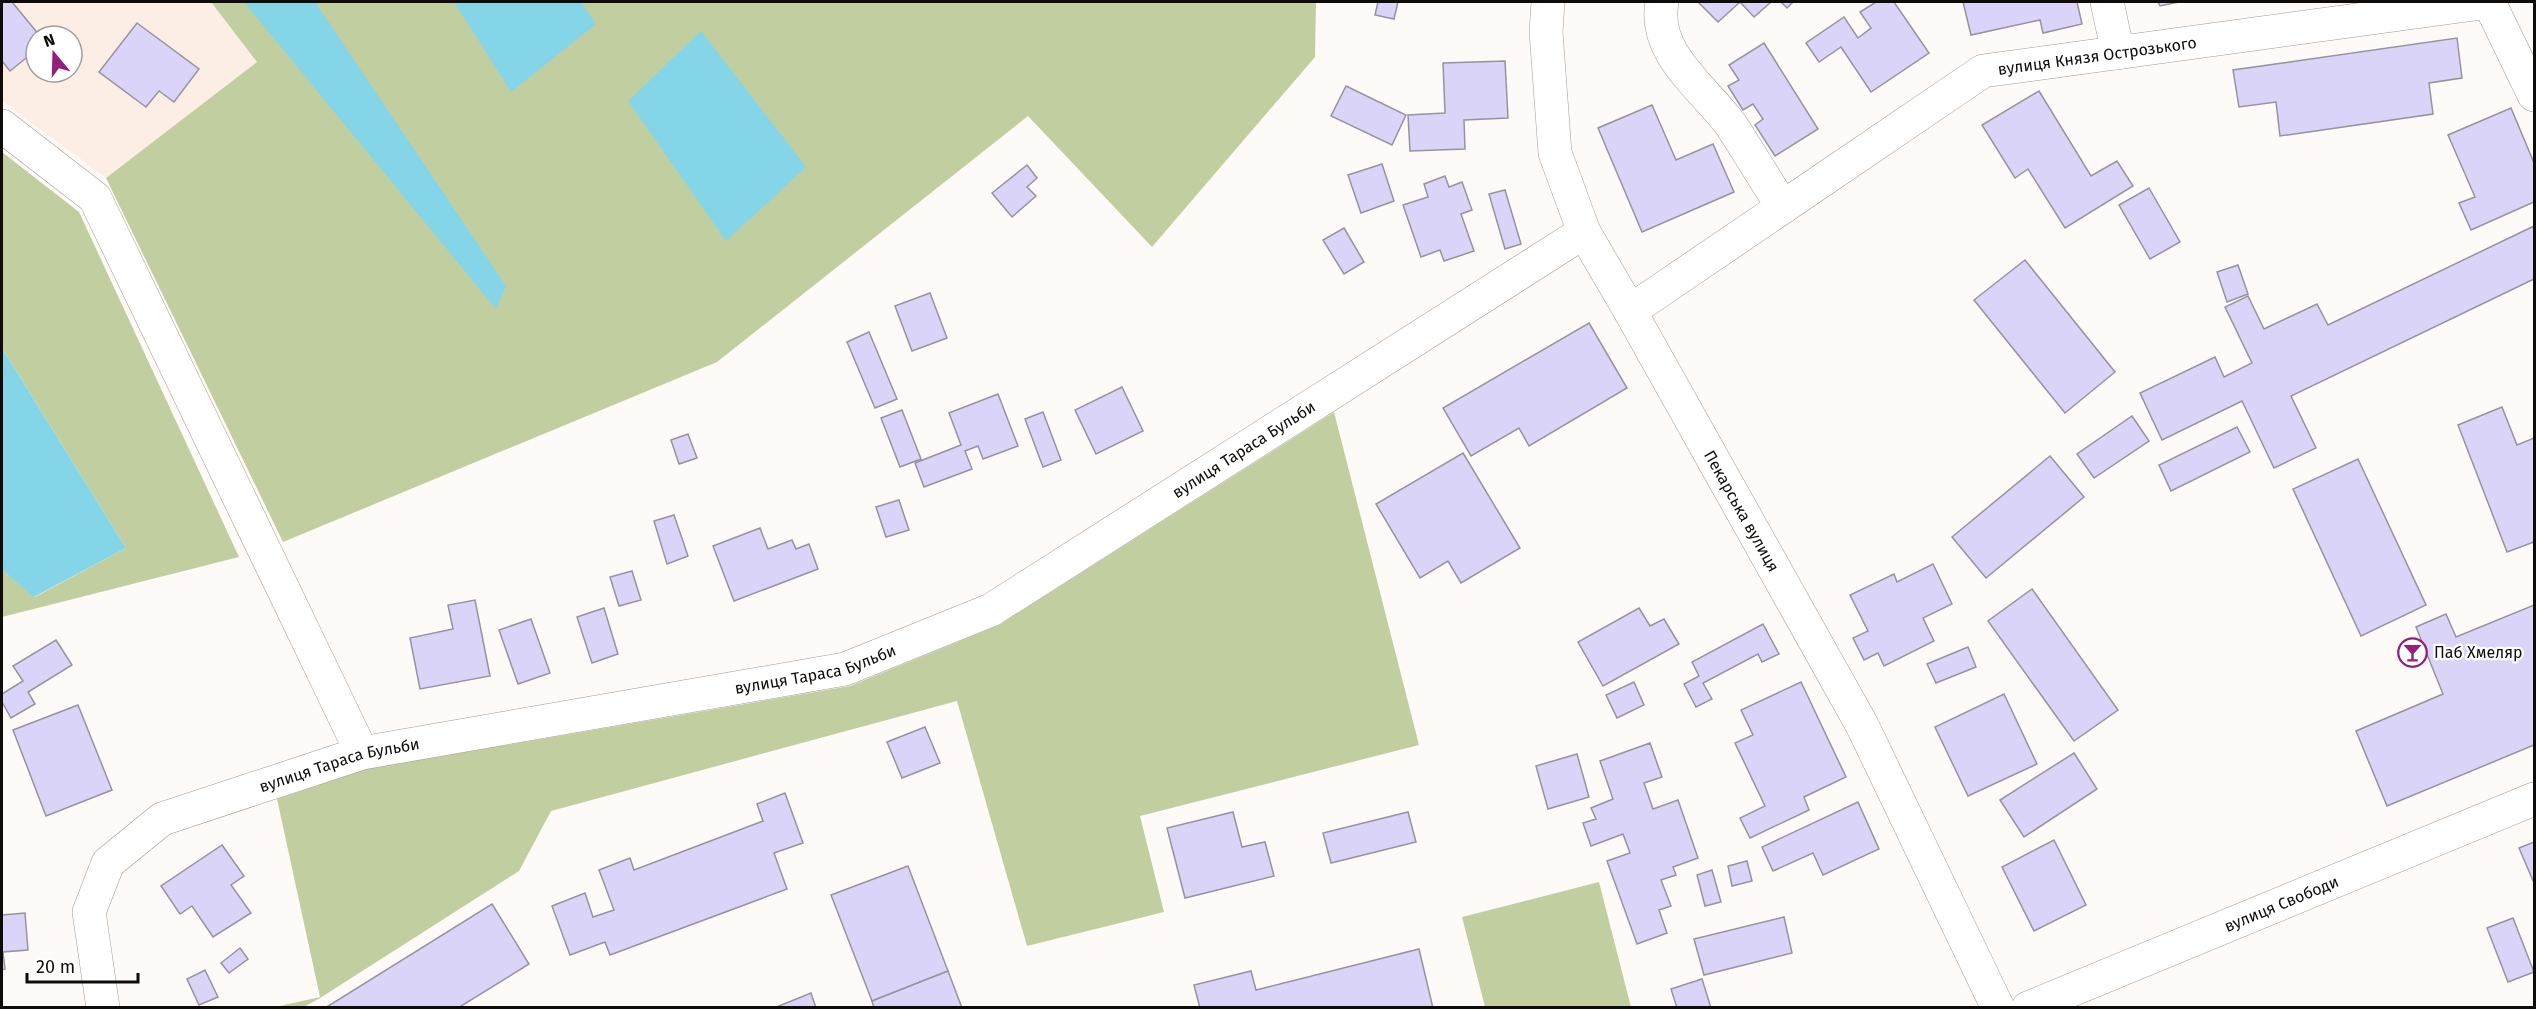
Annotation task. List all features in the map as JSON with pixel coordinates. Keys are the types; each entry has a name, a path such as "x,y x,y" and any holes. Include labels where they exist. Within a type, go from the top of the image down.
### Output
{"street":[{"name":"Пекарська вулиця","path":"1548,2 1546,32 1555,153 1584,232 1862,725 1998,1008"},
{"path":"1662,2 1659,18 1672,56 1730,124 1783,207"},
{"path":"2107,2 2118,53"},
{"path":"2489,2 2533,86"},
{"name":"вулиця Князя Острозького","path":"1630,311 1983,71 2489,2"},
{"path":"2,126 95,198 362,753"},
{"name":"вулиця Тараса Бульби","path":"103,1008 89,912 108,863 162,819 362,753 845,669 991,610 1584,232"},
{"name":"вулиця Свободи","path":"2028,1008 2535,799"}],"shaded area":[{"path":"2,2 211,2 257,62 106,178 2,101"}],"green space":[{"path":"211,2 1316,2 1315,57 1152,247 1028,116 717,362 283,542 106,178 257,62"},
{"path":"2,152 79,212 239,557 2,617 2,570 35,597 126,548 2,348"},
{"path":"1334,412 1419,745 1140,816 1164,912 1027,946 957,701 551,811 519,871 320,998 304,1007 275,1007 320,997 277,799 366,769 850,686 999,625"},
{"path":"1599,882 1631,1007 1485,1007 1462,917"}],"water":[{"path":"244,2 315,2 506,286 496,309"},
{"path":"454,2 581,2 596,24 511,92"},
{"path":"701,31 806,167 726,241 628,101"},
{"path":"2,348 126,548 34,597 2,570"}],"building":[{"path":"2,2 12,2 30,24 24,24 24,60 10,71 2,61"},
{"path":"1378,2 1398,2 1394,19 1375,15"},
{"path":"1698,2 1740,2 1718,22"},
{"path":"1740,2 1771,2 1754,17"},
{"path":"1781,2 1793,2 1787,8"},
{"path":"1876,2 1894,2 1929,53 1871,92 1841,47 1819,62 1806,43 1844,17 1858,38 1871,28 1860,12"},
{"path":"1963,2 2077,2 2082,24 2043,33 2040,20 1971,35"},
{"path":"2158,2 2179,2 2160,6"},
{"path":"137,23 199,69 174,102 159,91 146,107 99,72"},
{"path":"2457,38 2462,78 2429,83 2433,114 2280,136 2276,102 2239,107 2233,70"},
{"path":"1764,43 1818,129 1775,156 1755,125 1763,119 1753,104 1743,110 1728,86 1739,80 1729,65"},
{"path":"1505,61 1508,118 1464,120 1465,149 1410,151 1408,115 1445,113 1443,63"},
{"path":"1346,86 1406,115 1392,145 1331,116"},
{"path":"2039,91 2091,176 2117,161 2133,186 2065,228 2028,169 2015,178 1982,125"},
{"path":"1652,105 1676,160 1713,144 1734,192 1642,232 1598,128"},
{"path":"2511,108 2534,163 2534,202 2471,230 2459,203 2475,197 2448,135"},
{"path":"1382,164 1394,201 1361,213 1348,175"},
{"path":"1027,165 1037,178 1027,187 1036,196 1012,217 992,193"},
{"path":"1445,176 1449,187 1462,182 1472,210 1461,214 1474,251 1444,261 1440,250 1421,257 1403,205 1428,197 1424,184"},
{"path":"2149,188 2180,242 2150,259 2119,205"},
{"path":"1505,190 1521,244 1505,249 1489,194"},
{"path":"2534,226 2534,279 2291,396 2316,448 2274,468 2242,401 2162,440 2140,393 2215,357 2224,377 2252,363 2225,307 2248,296 2264,329 2317,304 2328,325"},
{"path":"1344,228 1364,262 1344,274 1323,240"},
{"path":"2025,260 2115,372 2065,413 1974,300"},
{"path":"2238,265 2248,294 2227,302 2217,272"},
{"path":"930,293 947,338 912,351 895,306"},
{"path":"1589,323 1627,388 1529,446 1519,428 1471,456 1443,408"},
{"path":"869,332 897,399 875,408 847,342"},
{"path":"1122,387 1143,431 1096,454 1075,410"},
{"path":"998,394 1018,446 983,459 978,446 965,451 972,469 924,487 915,463 961,445 949,413"},
{"path":"2502,407 2517,445 2534,438 2534,542 2507,552 2458,425"},
{"path":"902,410 921,459 900,467 881,418"},
{"path":"1043,412 1061,460 1043,467 1025,419"},
{"path":"2132,416 2149,441 2094,478 2077,454"},
{"path":"2237,427 2250,452 2171,491 2159,465"},
{"path":"688,434 697,458 679,464 671,440"},
{"path":"1463,453 1520,548 1461,583 1448,561 1420,578 1376,504"},
{"path":"2050,456 2084,497 1986,578 1952,537"},
{"path":"2358,459 2426,605 2361,636 2293,489"},
{"path":"899,500 909,530 886,537 876,507"},
{"path":"674,515 688,556 667,564 654,521"},
{"path":"760,528 768,549 792,540 796,549 809,544 818,569 734,601 713,546"},
{"path":"1933,564 1952,604 1923,618 1934,641 1884,666 1878,653 1864,660 1853,638 1868,631 1850,595 1894,574 1897,582"},
{"path":"632,571 641,600 619,606 610,577"},
{"path":"2032,589 2118,710 2074,741 1988,621"},
{"path":"475,600 490,676 420,689 410,638 453,629 448,605"},
{"path":"2534,605 2534,745 2387,806 2356,731 2443,694 2416,627 2446,614 2456,637"},
{"path":"604,608 618,654 592,663 577,617"},
{"path":"1639,608 1650,626 1664,619 1679,644 1603,686 1578,642"},
{"path":"531,619 550,673 518,684 499,630"},
{"path":"1763,624 1779,654 1762,662 1758,654 1703,683 1712,699 1696,707 1684,684 1699,676 1692,662"},
{"path":"56,640 72,665 28,692 35,704 11,718 2,702 2,694 23,681 13,666"},
{"path":"1968,647 1976,667 1936,683 1927,664"},
{"path":"1634,682 1644,705 1617,718 1606,695"},
{"path":"1801,682 1846,777 1804,797 1809,810 1750,838 1740,818 1765,806 1735,743 1753,735 1741,710"},
{"path":"2004,694 2037,764 1968,796 1935,727"},
{"path":"78,705 112,790 46,816 13,730"},
{"path":"925,727 940,763 902,778 887,742"},
{"path":"1650,743 1662,777 1644,783 1653,809 1678,800 1698,858 1673,867 1676,875 1661,880 1671,906 1659,910 1667,933 1637,944 1607,861 1630,853 1623,834 1591,846 1583,823 1596,819 1591,808 1613,799 1600,761"},
{"path":"2074,753 2097,789 2024,837 2000,800"},
{"path":"1577,754 1589,797 1548,809 1536,766"},
{"path":"785,793 803,843 774,853 787,889 610,955 605,942 570,955 552,906 585,893 593,917 614,910 599,870 630,858 634,870 763,821 757,804"},
{"path":"1858,802 1879,849 1823,875 1813,853 1773,871 1762,847"},
{"path":"1233,812 1242,847 1265,842 1274,876 1185,898 1167,828"},
{"path":"1408,812 1416,842 1331,863 1323,833"},
{"path":"2054,840 2086,905 2034,931 2002,867"},
{"path":"2534,842 2534,883 2519,848"},
{"path":"222,845 244,876 231,885 251,913 213,937 192,906 180,914 161,886"},
{"path":"1747,861 1752,881 1732,886 1728,866"},
{"path":"908,866 948,971 872,1001 831,895"},
{"path":"1712,870 1721,902 1705,906 1697,875"},
{"path":"492,904 529,964 458,1008 325,1008"},
{"path":"25,913 28,950 3,952 5,969 2,970 2,915"},
{"path":"1784,917 1792,953 1704,975 1694,939"},
{"path":"2513,918 2534,972 2508,982 2487,928"},
{"path":"240,948 248,959 229,973 221,963"},
{"path":"1419,949 1433,1008 1200,1008 1194,985 1251,971 1256,990"},
{"path":"205,970 218,997 199,1005 187,979"},
{"path":"948,971 962,1008 874,1008 872,1001"},
{"path":"1702,979 1711,1008 1677,1008 1671,989"},
{"path":"811,993 816,1008 774,1008"}],"place":[{"name":"Паб Хмеляр","path":"2413,652"}]}
